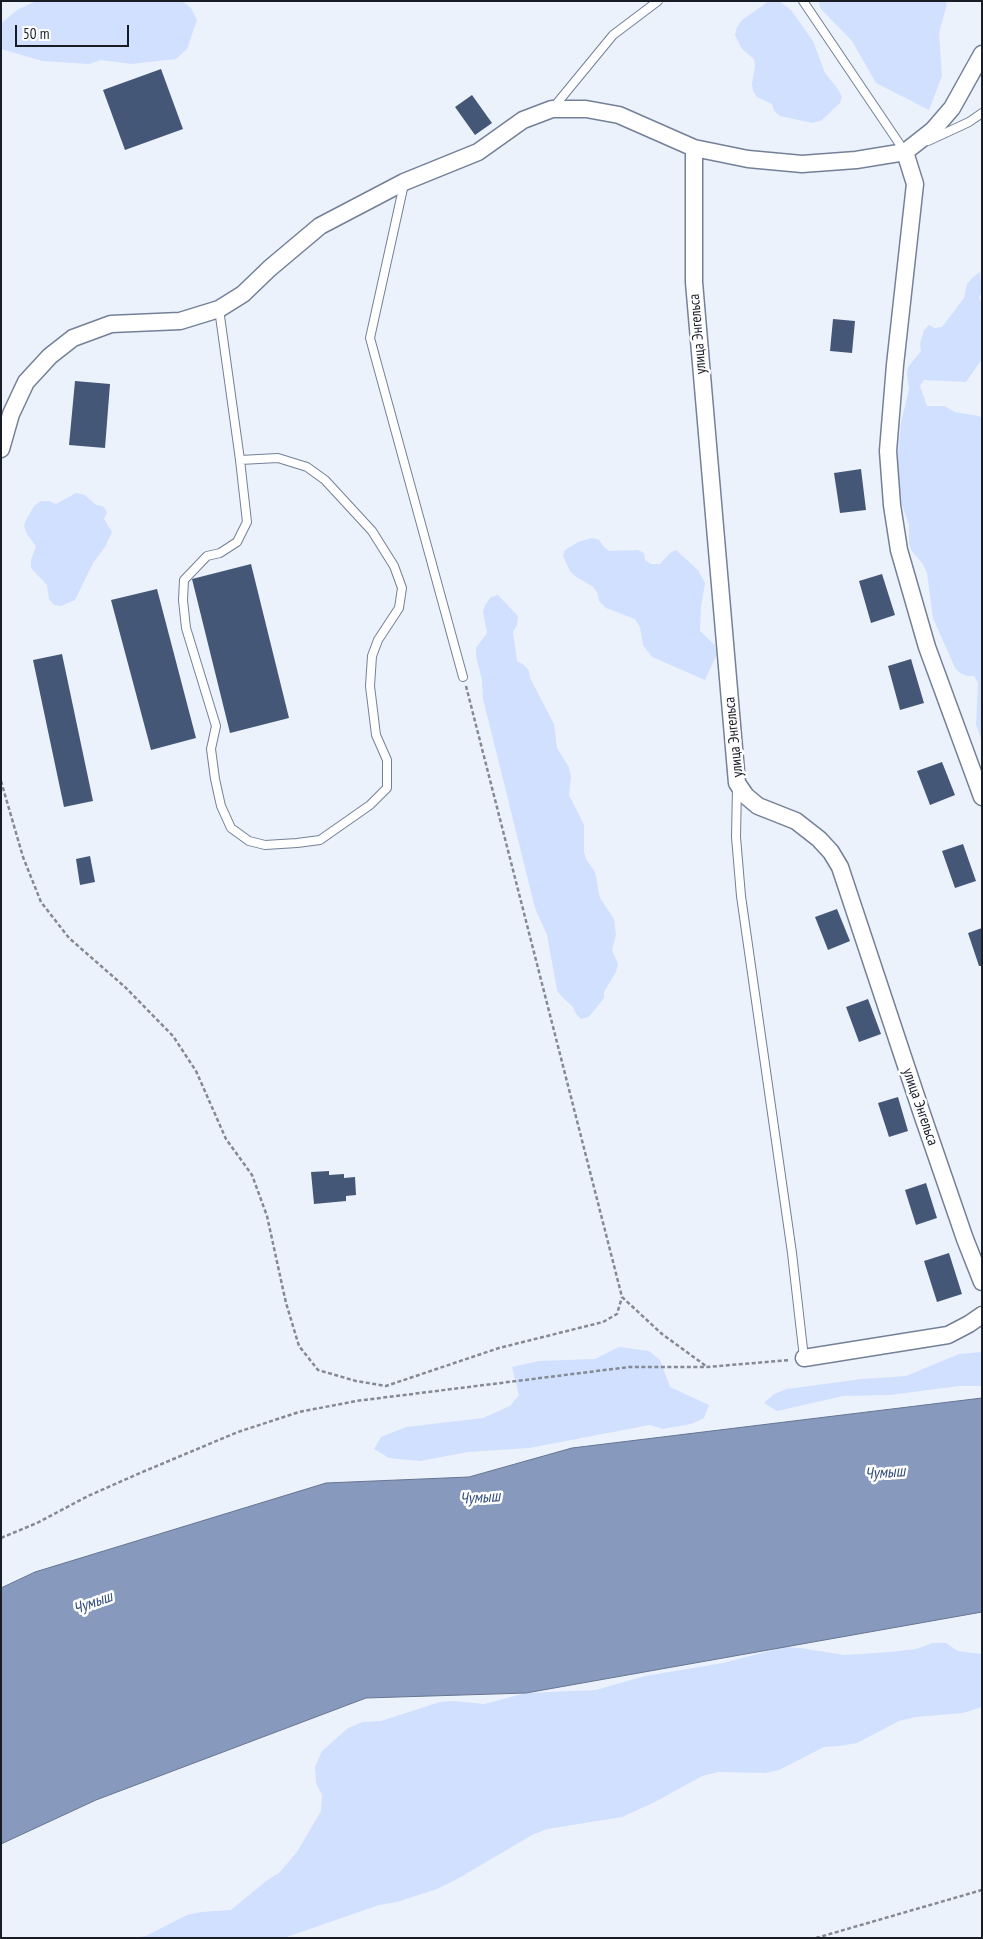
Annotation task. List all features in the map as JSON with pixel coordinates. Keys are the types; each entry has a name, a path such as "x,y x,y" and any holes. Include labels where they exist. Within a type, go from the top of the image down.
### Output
{"street":[{"path":"1,449 11,414 26,382 50,356 73,338 111,324 180,321 219,309 243,294 270,268 320,226 404,182 478,152 523,120 552,109 586,109 619,115 694,148 748,159 802,164 856,160 905,152 933,130 952,108 982,54"},
{"name":"улица Энгельса","path":"694,148 694,282 737,783 746,796 758,806 796,821 819,839 831,852 840,867 928,1132 982,1282"},
{"path":"905,152 915,184 895,366 888,451 892,505 899,550 927,646 982,797"},
{"path":"804,1358 948,1335 982,1315"}],"lane":[{"path":"552,109 613,35 658,1"},
{"path":"802,1 905,152 969,122 982,113"},
{"path":"404,182 370,338 463,677"},
{"path":"219,309 247,522 237,542 220,553 207,556 184,580 183,600 186,628 216,726 212,749 215,779 221,806 232,828 249,841 266,845 320,840 370,805 387,788 387,760 376,735 370,686 372,656 378,640 398,608 402,588 394,566 372,531 325,480 307,467 278,458 240,460"},
{"path":"737,783 736,837 741,896 792,1253 804,1358"}],"path":[{"path":"1,782 23,857 41,902 70,938 124,987 173,1036 196,1071 226,1139 252,1175 267,1216 286,1303 299,1346 318,1370 356,1381 386,1386 499,1348 603,1322 617,1314 622,1297 463,677"},
{"path":"622,1297 662,1334 707,1367"},
{"path":"1,1538 37,1523 88,1496 140,1473 238,1432 299,1412 356,1401 629,1368 707,1367 804,1358"},
{"path":"816,1938 982,1890"}],"shaded area":[{"path":"36,1 182,1 191,8 197,20 187,49 176,59 131,64 101,60 89,64 42,61 1,49 1,24 17,10"},
{"path":"769,1 779,1 791,10 813,41 825,73 842,97 840,103 822,120 813,123 780,116 774,111 772,104 757,97 753,91 754,59 742,49 735,35 737,27 742,20"},
{"path":"819,1 945,1 947,4 939,33 942,76 929,110 876,83 852,41 820,8"},
{"path":"980,272 982,293 979,297 982,306 982,359 966,382 924,380 920,386 927,406 944,406 955,412 982,418 982,741 976,725 978,683 974,676 967,676 955,668 933,618 927,573 923,564 911,550 909,543 909,525 901,502 897,461 901,423 909,389 908,367 921,351 920,344 924,330 929,325 935,328 942,327 964,298 967,284"},
{"path":"76,493 85,495 96,505 103,506 107,512 104,519 112,532 105,547 93,563 75,600 61,606 54,605 49,599 47,585 31,568 31,560 36,546 27,534 24,526 34,506 41,501 49,501 56,504"},
{"path":"592,538 599,540 609,551 638,550 644,553 645,560 651,564 660,564 670,553 676,550 698,570 705,583 700,631 715,645 717,654 705,680 652,657 643,645 640,627 635,619 606,608 599,601 597,592 592,586 576,577 570,571 563,556 565,550 578,542"},
{"path":"498,595 518,616 517,625 513,632 517,661 529,671 530,678 554,724 557,748 569,767 571,777 569,795 584,825 584,852 586,859 595,872 600,898 614,919 616,935 612,950 618,964 616,972 604,992 604,998 588,1017 581,1019 557,990 547,935 535,908 483,699 482,680 476,648 487,633 483,612 485,605 491,597"},
{"path":"619,1347 649,1351 660,1360 670,1387 709,1405 704,1418 691,1424 663,1429 650,1425 529,1448 468,1452 420,1461 389,1458 374,1449 381,1437 406,1427 483,1418 510,1406 519,1395 512,1367 539,1361 595,1359"},
{"path":"982,1352 982,1386 959,1386 890,1395 843,1396 777,1411 764,1403 774,1394 787,1389 862,1379 906,1376 959,1354"},
{"path":"933,1643 946,1643 958,1651 982,1654 982,1707 963,1713 916,1717 899,1721 857,1743 824,1747 779,1770 765,1773 718,1772 702,1776 655,1802 622,1817 547,1829 532,1835 437,1889 397,1902 379,1905 284,1938 132,1938 146,1936 187,1915 231,1910 266,1881 279,1873 297,1852 321,1811 322,1795 316,1783 315,1767 322,1751 348,1728 363,1722 381,1721 440,1702 454,1701 484,1704 526,1693 596,1690 645,1676 723,1663 785,1647 844,1655 916,1649"}],"water":[{"name":"Чумыш","path":"982,1398 982,1612 526,1693 366,1698 96,1800 1,1844 1,1588 35,1572 326,1483 469,1477 572,1448"}],"building":[{"path":"161,69 183,129 125,150 103,90"},
{"path":"472,95 492,123 475,135 455,107"},
{"path":"833,319 855,321 852,353 830,351"},
{"path":"75,381 110,384 105,448 69,445"},
{"path":"861,469 866,510 840,513 834,473"},
{"path":"251,564 289,718 230,733 192,579"},
{"path":"882,574 895,615 871,623 859,581"},
{"path":"157,589 196,738 151,750 111,600"},
{"path":"62,654 93,801 64,807 33,660"},
{"path":"911,659 924,703 900,710 888,666"},
{"path":"942,762 955,795 930,805 917,771"},
{"path":"963,844 976,881 955,888 942,851"},
{"path":"90,856 95,882 80,885 76,859"},
{"path":"837,909 850,941 828,950 815,917"},
{"path":"982,928 982,966 979,966 968,933"},
{"path":"868,999 881,1034 859,1042 846,1007"},
{"path":"898,1097 908,1131 889,1137 878,1103"},
{"path":"329,1171 329,1175 344,1174 344,1178 355,1177 356,1195 346,1196 346,1201 314,1204 311,1172"},
{"path":"926,1183 937,1218 916,1225 905,1190"},
{"path":"949,1253 962,1294 937,1302 924,1261"}]}
